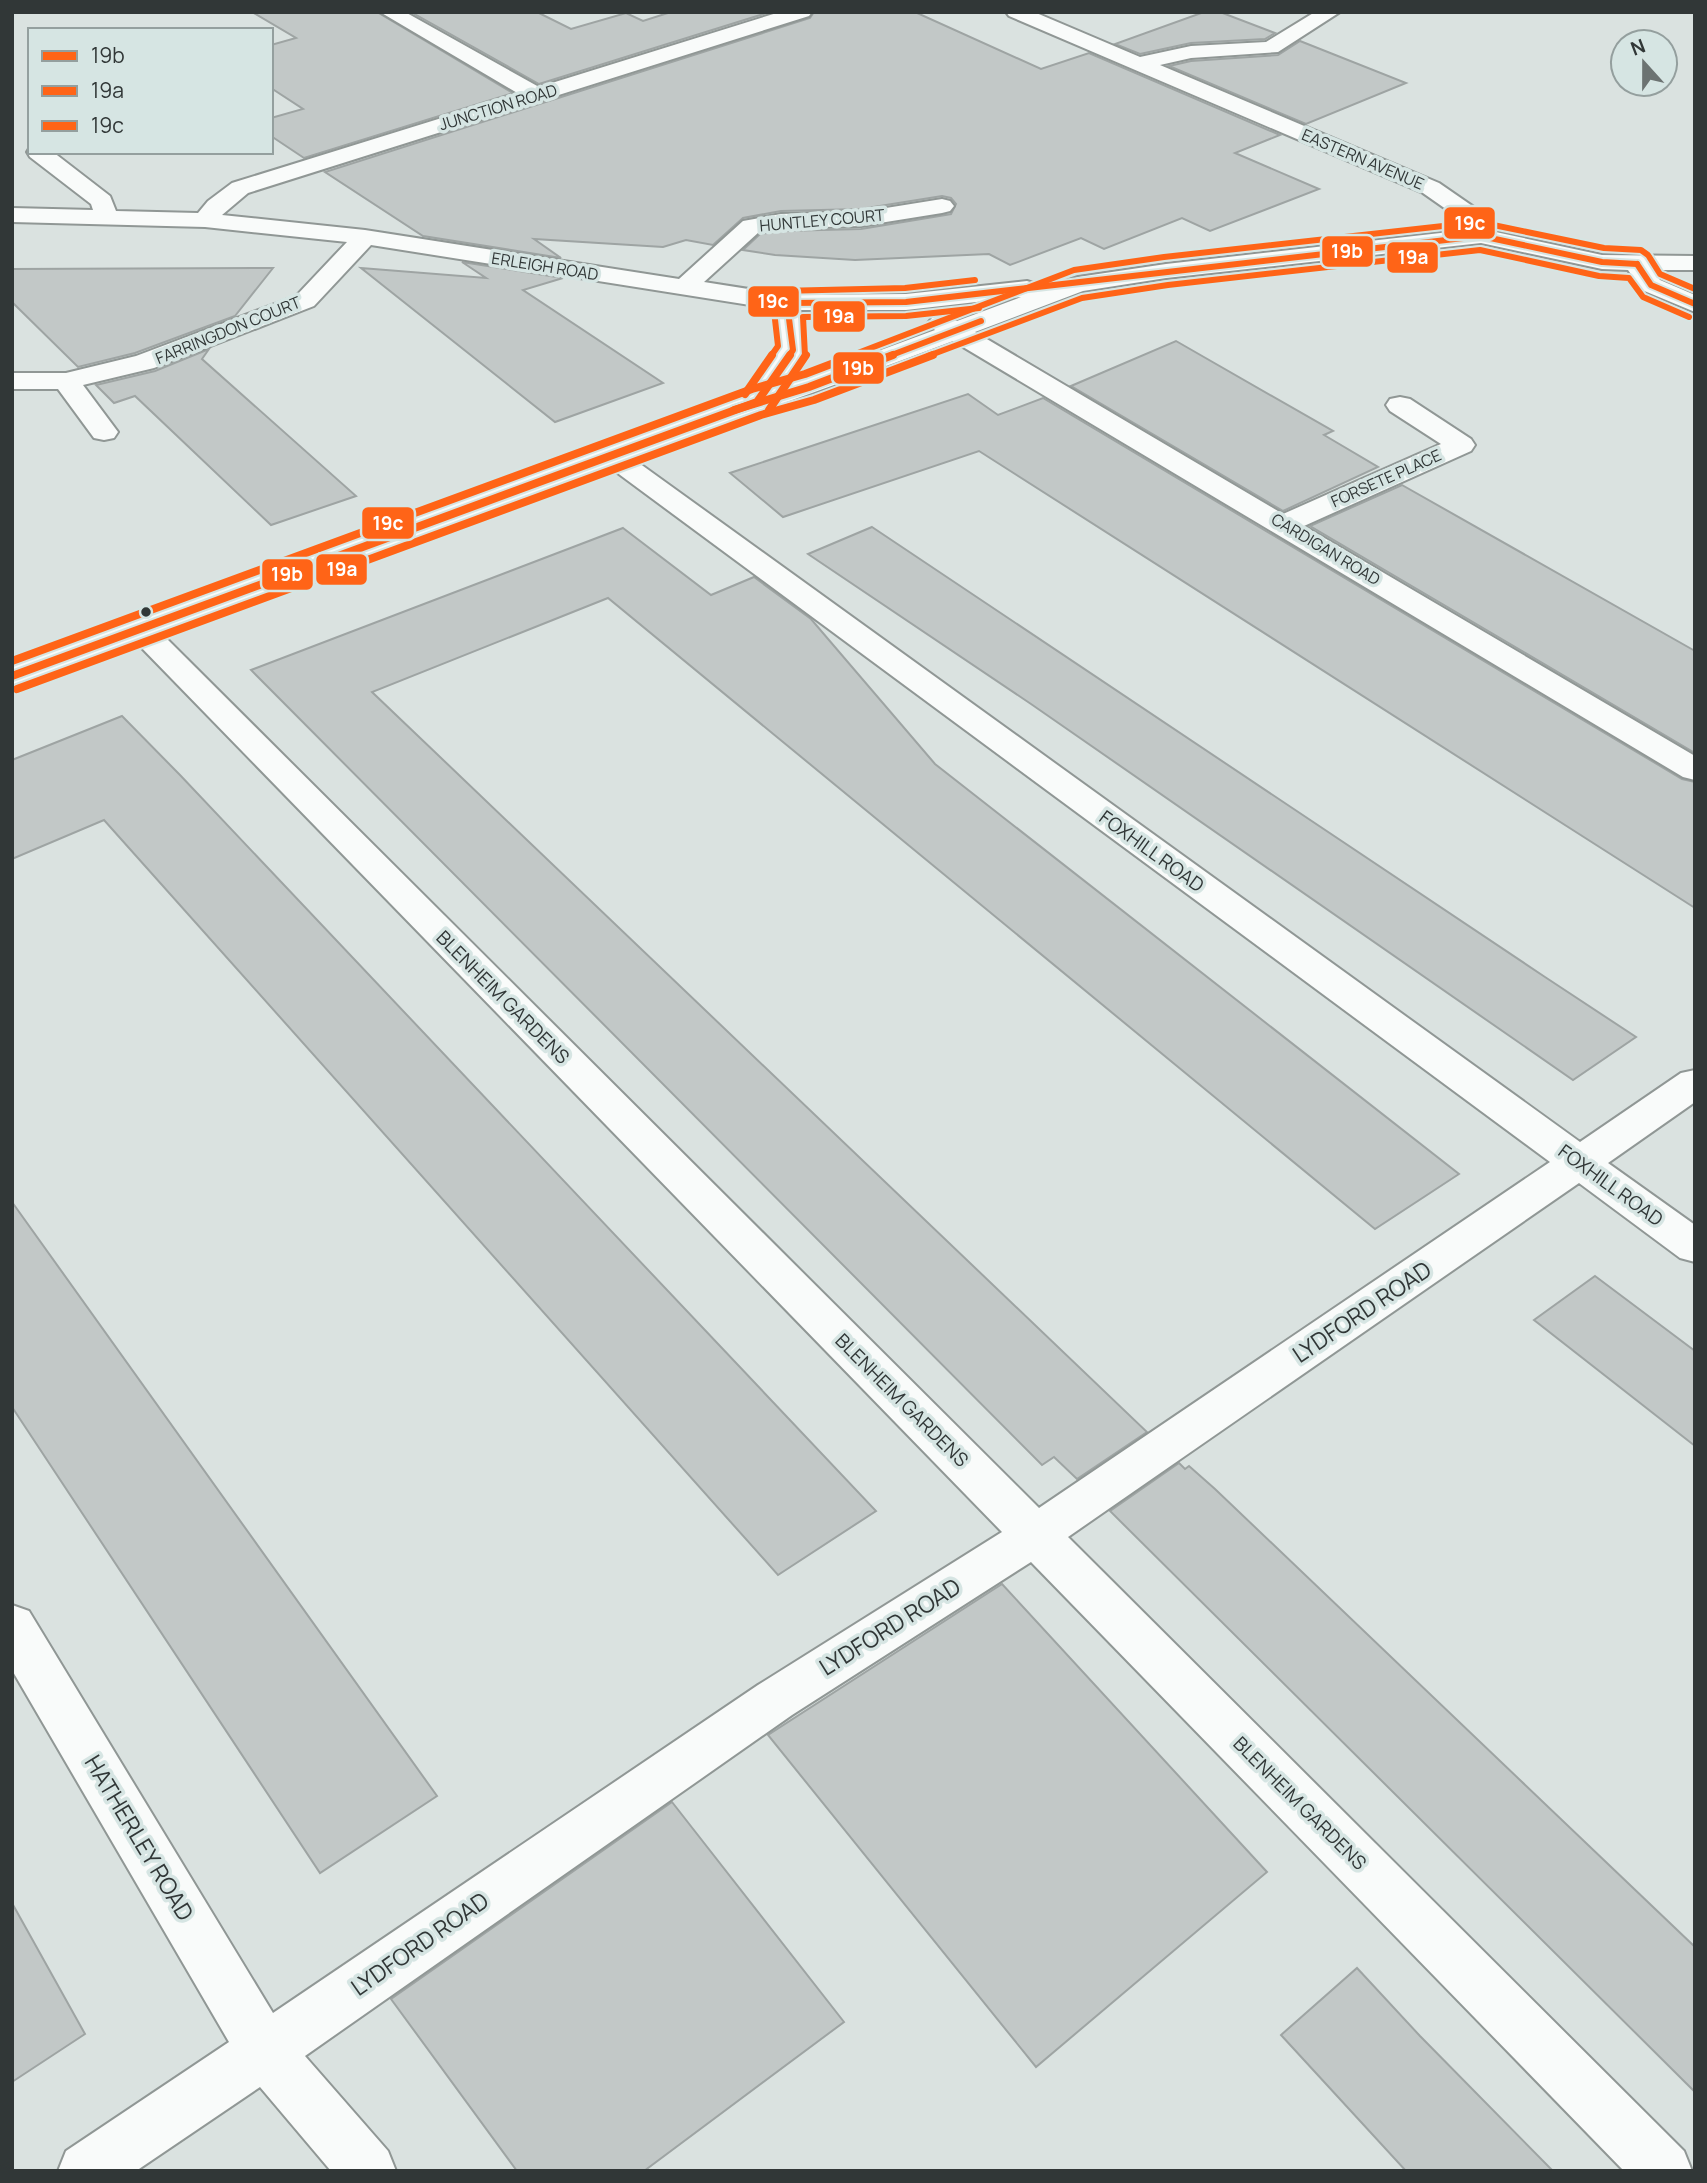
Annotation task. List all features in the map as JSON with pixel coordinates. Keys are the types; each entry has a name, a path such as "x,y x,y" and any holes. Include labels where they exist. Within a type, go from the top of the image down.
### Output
{"street":[{"path":"390,12 537,95"},
{"name":"JUNCTION ROAD","path":"205,220 216,206 240,188 802,12"},
{"name":"EASTERN AVENUE","path":"1016,12 1431,188 1473,217 1481,236"},
{"path":"1141,64 1191,52 1271,48 1330,12"},
{"path":"40,154 102,201 106,216"},
{"name":"HUNTLEY COURT","path":"683,288 751,226 781,221 861,219 942,206"},
{"name":"ERLEIGH ROAD","path":"12,215 205,220 365,237 787,303 906,302 1078,284"},
{"path":"12,676 610,455 757,402 809,387 1078,284 1166,271 1481,236 1602,262 1695,263"},
{"name":"FARRINGDON COURT","path":"12,381 66,381 145,362 305,301 365,237"},
{"path":"1637,264 1651,285 1695,304"},
{"name":"CARDIGAN ROAD","path":"906,302 1695,770"},
{"path":"757,402 793,350 787,303"},
{"path":"66,381 104,432"},
{"name":"FORSETE PLACE","path":"1284,524 1461,445 1400,405"},
{"name":"FOXHILL ROAD","path":"610,455 1695,1247"},
{"name":"BLENHEIM GARDENS","path":"140,629 1664,2171"},
{"name":"LYDFORD ROAD","path":"86,2171 265,2051 775,1699 1035,1535 1695,1083"},
{"name":"HATHERLEY ROAD","path":"12,1626 265,2051 368,2171"}],"building":[{"path":"252,12 377,12 513,93 304,158 273,137 273,117 303,109 273,89 273,44 296,38"},
{"path":"411,12 537,12 571,29 626,13 643,21 671,12 770,12 539,84"},
{"path":"814,12 915,12 1041,69 1089,53 1280,135 1235,153 1319,189 1210,231 1182,218 1104,249 1081,238 1010,265 989,254 855,260 775,255 743,250 760,234 861,229 951,214 956,204 951,198 942,196 861,209 781,211 743,218 713,245 686,240 663,247 534,239 561,258 423,236 325,172 810,18"},
{"path":"1204,12 1220,12 1275,33 1265,39 1191,43 1140,54 1115,44"},
{"path":"1300,41 1406,83 1306,124 1169,66 1191,61 1278,55"},
{"path":"462,262 563,278 523,290 663,383 555,422 361,268 486,278"},
{"path":"273,268 235,316 135,353 78,367 12,302 12,269"},
{"path":"1176,341 1333,431 1324,435 1378,467 1283,511 1071,386"},
{"path":"209,349 202,359 356,496 271,525 135,396 114,403 96,385 155,371"},
{"path":"968,394 998,415 1043,398 1682,779 1695,782 1695,908 979,451 783,517 730,473"},
{"path":"1402,485 1695,651 1695,753 1310,526"},
{"path":"872,527 1636,1037 1573,1080 1031,704 808,554"},
{"path":"623,528 711,595 754,577 811,619 935,764 1459,1174 1375,1229 608,598 372,692 1147,1432 1077,1479 1054,1457 1042,1465 251,670"},
{"path":"122,716 876,1511 778,1575 104,820 12,859 12,760"},
{"path":"12,1202 437,1796 320,1873 12,1407"},
{"path":"1595,1276 1695,1351 1695,1446 1534,1320"},
{"path":"1179,1463 1185,1469 1189,1466 1215,1489 1695,1947 1695,2092 1110,1511"},
{"path":"1002,1584 1267,1872 1036,2067 768,1735"},
{"path":"672,1802 844,2022 644,2171 517,2171 391,1999"},
{"path":"12,1903 85,2034 12,2082"},
{"path":"1357,1968 1553,2171 1406,2171 1281,2035"}],"transit line":[{"name":"19c","path":"12,661 752,389 805,374 1074,270 1164,257 1479,222 1604,248 1641,250 1648,255 1660,274 1695,289"},
{"name":"19b","path":"12,676 757,402 793,350 787,303 906,302 1481,236 1602,262 1637,264"},
{"name":"19a","path":"17,689 761,415 814,400 1082,298 1168,285 1480,250 1599,276 1629,278 1643,297 1689,317"},
{"name":"19b","path":"1637,264 1651,285 1695,304"},
{"name":"19c","path":"745,394 778,346 773,302 780,291 905,288 975,280"},
{"name":"19a","path":"769,410 806,355 803,317 906,316 979,308"},
{"name":"19b","path":"734,410 809,387 981,321"}]}
